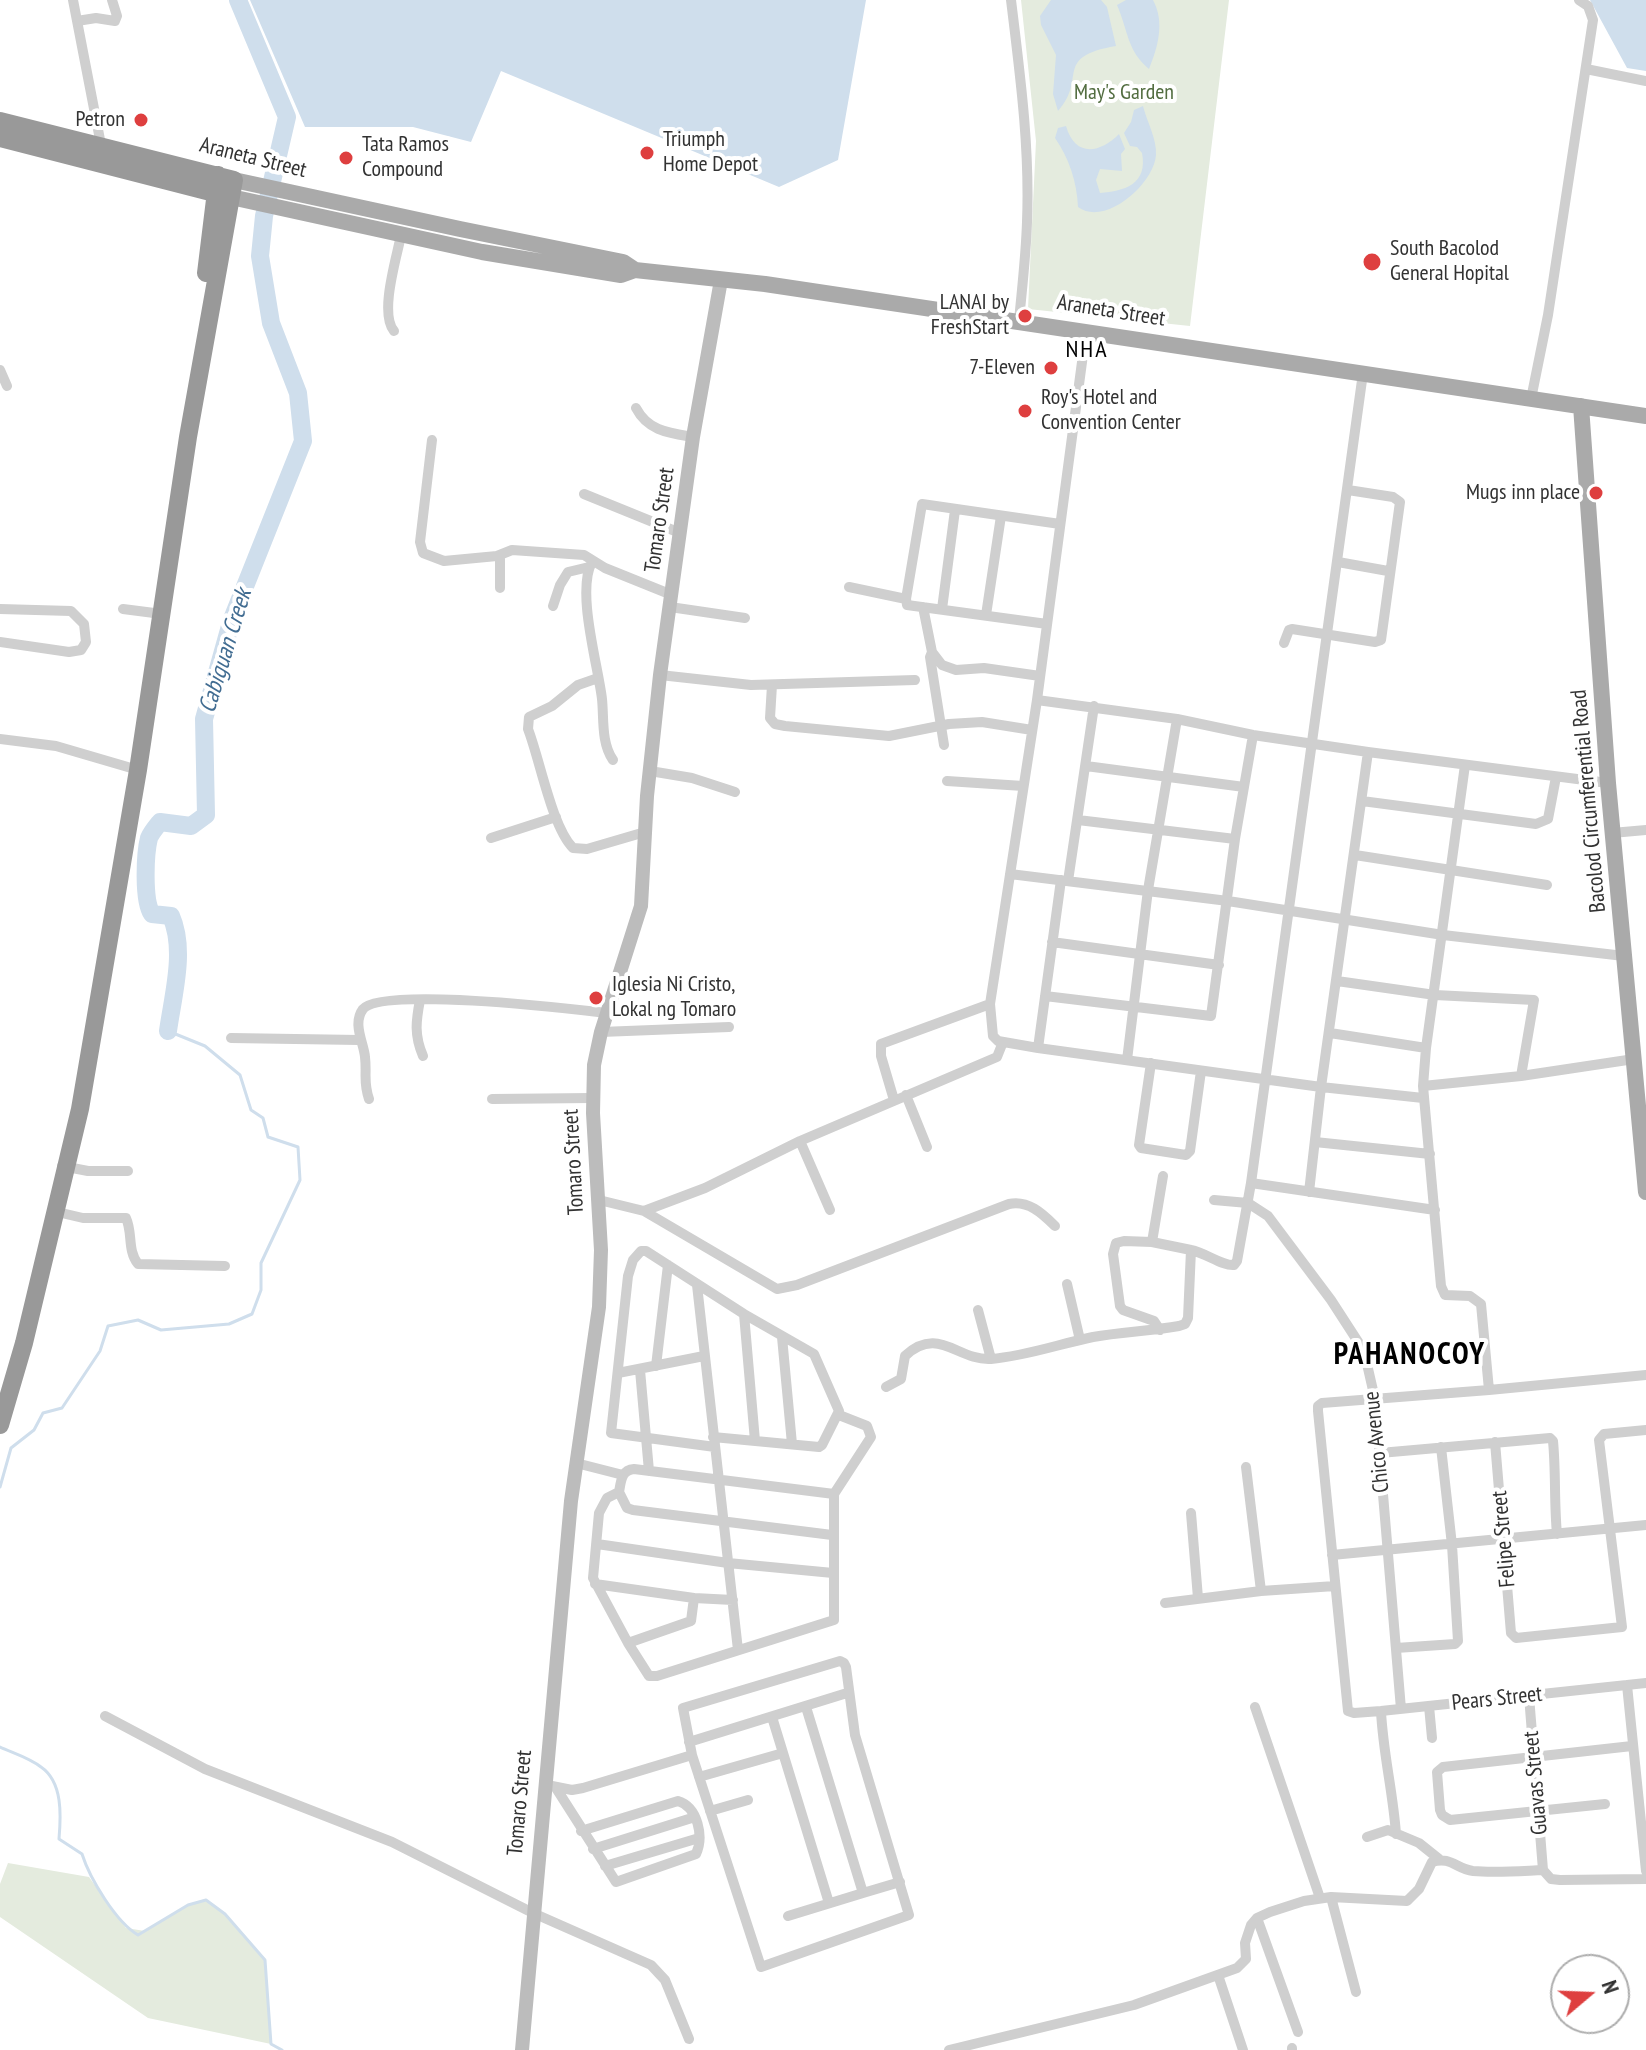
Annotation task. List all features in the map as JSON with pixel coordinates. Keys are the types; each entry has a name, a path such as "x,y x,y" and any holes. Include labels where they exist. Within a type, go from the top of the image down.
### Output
{"highway":[{"name":"Araneta Street","path":"0,121 103,154 225,186"},
{"name":"Araneta Street","path":"0,138 103,154"},
{"path":"0,1425 24,1343 107,960 225,186"},
{"path":"0,1400 53,1211"}],"main road":[{"name":"Araneta Street","path":"225,186 256,194 279,191 623,262 635,270"},
{"name":"Araneta Street","path":"256,194 274,208 482,252 621,275 635,270 765,284 1646,416"},
{"name":"Bacolod Circumferential Road","path":"1581,406 1612,833 1646,1192"}],"street":[{"path":"73,0 103,154"},
{"path":"77,21 96,18 115,21 117,16 112,0"},
{"path":"1011,0 1026,146 1027,221 1019,321"},
{"path":"1531,399 1548,315 1593,20 1588,6 1579,0"},
{"path":"1586,69 1646,81"},
{"path":"394,331 389,322 388,305 401,235"},
{"name":"Tomaro Street","path":"522,2050 533,1913 550,1786 576,1463 599,1307 601,1250 592,1098 594,1065 601,1032 641,906 660,675 693,437 721,280"},
{"path":"1086,332 1037,700 990,1004 993,1036 1003,1042 1038,1048 1321,1087 1423,1092 1634,1059"},
{"path":"0,370 7,386"},
{"path":"1160,1330 1154,1321 1123,1310 1120,1306 1113,1254 1116,1243 1152,1242 1209,1255 1227,1265 1236,1264 1251,1183 1363,373"},
{"path":"636,408 645,422 657,430 693,437"},
{"path":"432,440 421,550 444,561 519,550 534,554 584,555 591,565 671,601 745,618"},
{"path":"1284,643 1292,629 1379,642 1399,499 1348,490"},
{"path":"584,494 680,533"},
{"path":"1047,624 907,605 906,599 921,505 1060,524"},
{"path":"942,609 955,510"},
{"path":"986,615 1001,516"},
{"path":"500,555 500,588"},
{"path":"1338,562 1388,571"},
{"path":"553,606 568,572 591,565"},
{"path":"591,565 587,589 589,615 607,751 613,760"},
{"path":"849,587 906,599"},
{"path":"923,607 932,652 942,665 956,670 984,668 1040,676"},
{"path":"0,609 71,611 84,624 86,642 81,650 69,652 0,642"},
{"path":"123,609 159,613"},
{"path":"932,652 930,657 944,745"},
{"path":"660,675 772,685 915,680"},
{"path":"598,678 578,685 552,706 529,717 527,722 556,817 573,848 587,849 645,832"},
{"path":"772,685 769,712 771,722 775,724 889,736 941,725 982,722 1032,730"},
{"path":"1037,700 1177,719 1253,735 1368,752 1608,783"},
{"path":"1038,1048 1052,942 1078,820 1094,706"},
{"path":"1127,1060 1148,890 1177,719"},
{"path":"1045,996 1211,1016 1235,839 1253,735"},
{"path":"0,739 56,746 135,769"},
{"path":"1309,1192 1368,752"},
{"path":"1465,765 1426,1048 1423,1092 1443,1291 1450,1297 1474,1297 1481,1304 1489,1390"},
{"path":"1086,766 1244,787"},
{"path":"650,771 692,778 735,792"},
{"path":"1362,801 1536,824 1548,819 1556,777"},
{"path":"947,781 1023,786"},
{"path":"491,838 556,817"},
{"path":"1078,820 1235,839"},
{"path":"1612,833 1646,830"},
{"path":"1355,855 1547,885"},
{"path":"1010,874 1228,901 1443,935 1624,956"},
{"path":"1052,942 1219,965"},
{"path":"1337,981 1435,995 1534,1000 1521,1076"},
{"path":"369,1099 364,1083 365,1057 359,1040 361,1011 366,1006 400,998 489,1001 607,1013"},
{"path":"420,1000 415,1027 416,1040 423,1056"},
{"path":"894,1100 881,1056 881,1044 990,1004"},
{"path":"601,1032 729,1027"},
{"path":"1330,1033 1426,1048"},
{"path":"231,1038 359,1040"},
{"path":"644,1211 705,1188 800,1141 997,1057 1003,1042"},
{"path":"1151,1063 1139,1145 1159,1152 1186,1155 1190,1151 1201,1071"},
{"path":"906,1095 927,1147"},
{"path":"492,1099 592,1098"},
{"path":"800,1141 830,1210"},
{"path":"1315,1142 1430,1154"},
{"path":"64,1166 88,1171 128,1171"},
{"path":"1152,1242 1163,1176"},
{"path":"1251,1183 1435,1210"},
{"path":"599,1200 644,1211 777,1289 797,1285 1009,1204 1026,1204 1055,1226"},
{"path":"1214,1200 1248,1203"},
{"name":"Chico Avenue","path":"1248,1203 1268,1216 1331,1300 1364,1351 1375,1399 1401,1709"},
{"path":"53,1211 83,1218 126,1218 132,1254 138,1264 225,1266"},
{"path":"886,1387 901,1379 905,1356 927,1343 949,1346 978,1358 991,1359 1080,1340 1185,1324 1188,1318 1191,1250"},
{"path":"619,1492 607,1498 602,1506 593,1571 595,1584 646,1674 653,1677 834,1620 834,1494 871,1437 867,1426 839,1415 814,1354 744,1314 646,1251 641,1251 633,1260 625,1300 611,1433 648,1440 755,1441 814,1447 822,1445 839,1415"},
{"path":"656,1366 668,1265"},
{"path":"1067,1284 1080,1340"},
{"path":"697,1285 738,1650"},
{"path":"978,1310 991,1359"},
{"path":"744,1314 755,1441"},
{"path":"782,1337 792,1444"},
{"path":"618,1373 704,1356"},
{"path":"640,1370 649,1471"},
{"path":"1165,1603 1335,1586 1318,1406 1322,1403 1646,1375"},
{"path":"1609,1529 1600,1436 1646,1430"},
{"path":"1380,1453 1546,1438 1553,1441 1557,1534"},
{"name":"Felipe Street","path":"1495,1442 1513,1636 1622,1627 1609,1529"},
{"path":"1396,1648 1455,1644 1458,1641 1452,1545 1441,1447"},
{"path":"576,1463 623,1475"},
{"path":"1246,1467 1261,1591"},
{"path":"832,1535 633,1510 627,1508 619,1492 623,1475 628,1469 834,1494"},
{"path":"1191,1513 1198,1598"},
{"path":"1332,1555 1646,1525"},
{"path":"597,1544 728,1563 833,1573"},
{"path":"595,1584 694,1598 733,1600"},
{"name":"Pears Street","path":"1335,1586 1348,1711 1354,1713 1646,1683"},
{"path":"628,1643 691,1621 694,1598"},
{"path":"840,1661 844,1663 855,1735 909,1915 761,1967 689,1742 682,1712 688,1705 840,1661"},
{"path":"1627,1685 1646,1871"},
{"path":"689,1742 847,1693"},
{"name":"Guavas Street","path":"1529,1696 1543,1870"},
{"path":"1429,1706 1432,1738"},
{"path":"806,1707 863,1893"},
{"path":"1255,1707 1326,1897 1356,1992"},
{"path":"1381,1711 1383,1749 1393,1794 1396,1834"},
{"path":"105,1716 205,1769 392,1842 533,1913 651,1965 665,1980 689,2039"},
{"path":"772,1717 829,1903"},
{"path":"1605,1804 1450,1820 1440,1810 1439,1768 1632,1746"},
{"path":"699,1777 783,1753"},
{"path":"550,1786 572,1790 583,1788 692,1755"},
{"path":"550,1786 616,1882 696,1854 700,1846 695,1817 690,1807 678,1801 581,1831"},
{"path":"710,1811 748,1800"},
{"path":"593,1849 695,1817"},
{"path":"1367,1837 1382,1830 1396,1834 1419,1843 1439,1859"},
{"path":"605,1866 699,1838"},
{"path":"949,2050 1134,2005 1218,1975 1243,1964 1247,1933 1257,1918 1326,1897 1407,1901 1419,1889 1432,1862 1439,1859 1447,1859 1474,1871 1543,1870 1551,1879 1560,1880 1646,1879"},
{"path":"788,1916 900,1882"},
{"path":"1257,1918 1298,2032"},
{"path":"1218,1975 1243,2050"}],"green space":[{"name":"May's Garden","path":"1021,0 1229,0 1190,326 1028,309 1036,141"},
{"path":"8,1863 89,1877 126,1928 145,1931 188,1905 206,1900 225,1914 265,1960 271,2044 148,2018 0,1917 0,1884"}],"water":[{"path":"250,0 866,0 838,160 779,187 501,71 471,142 413,127 305,127"},
{"path":"1051,0 1101,0 1107,7 1116,46 1084,56 1077,63 1071,88 1058,111 1053,94 1056,55 1041,25 1040,16"},
{"path":"1126,0 1153,0 1157,8 1159,34 1149,69 1132,47 1117,5"},
{"path":"1590,0 1646,0 1646,71 1627,68"},
{"path":"1143,106 1156,149 1147,178 1114,207 1089,212 1078,207 1071,171 1055,138 1058,128 1066,126 1075,143 1088,149 1104,146 1119,134 1125,149 1121,154 1122,171 1100,169 1096,180 1100,193 1126,188 1138,179 1143,164 1142,153 1137,147 1130,146 1124,133 1134,110"}],"waterway":[{"name":"Cabiguan Creek","path":"168,1031 178,943 171,916 152,914 149,908 146,877 149,838 160,822 191,826 206,815 204,719 232,619 303,441 298,393 271,323 260,256 264,216 287,117 238,0"},
{"name":"Cabiguan Creek","path":"0,1487 11,1448 34,1430 43,1413 62,1408 100,1351 108,1326 138,1320 161,1330 229,1324 252,1314 261,1290 261,1263 300,1180 298,1147 268,1137 263,1118 251,1110 240,1075 205,1046 168,1031"},
{"name":"Cabiguan Creek","path":"0,1747 32,1761 48,1773 59,1800 59,1839 82,1854 105,1899 138,1935 188,1905 206,1900 225,1914 265,1960 271,2044 282,2050"}],"place":[{"name":"Petron","path":"141,120"},
{"name":"Triumph Home Depot","path":"647,153"},
{"name":"Tata Ramos Compound","path":"346,158"},
{"name":"South Bacolod General Hopital","path":"1372,262"},
{"name":"LANAI by FreshStart","path":"1025,316"},
{"name":"7-Eleven","path":"1051,368"},
{"name":"Roy's Hotel and Convention Center","path":"1025,411"},
{"name":"Mugs inn place","path":"1596,493"},
{"name":"Iglesia Ni Cristo, Lokal ng Tomaro","path":"596,998"}],"district":[{"name":"NHA","path":"1087,350"},
{"name":"PAHANOCOY","path":"1410,1355"}]}
